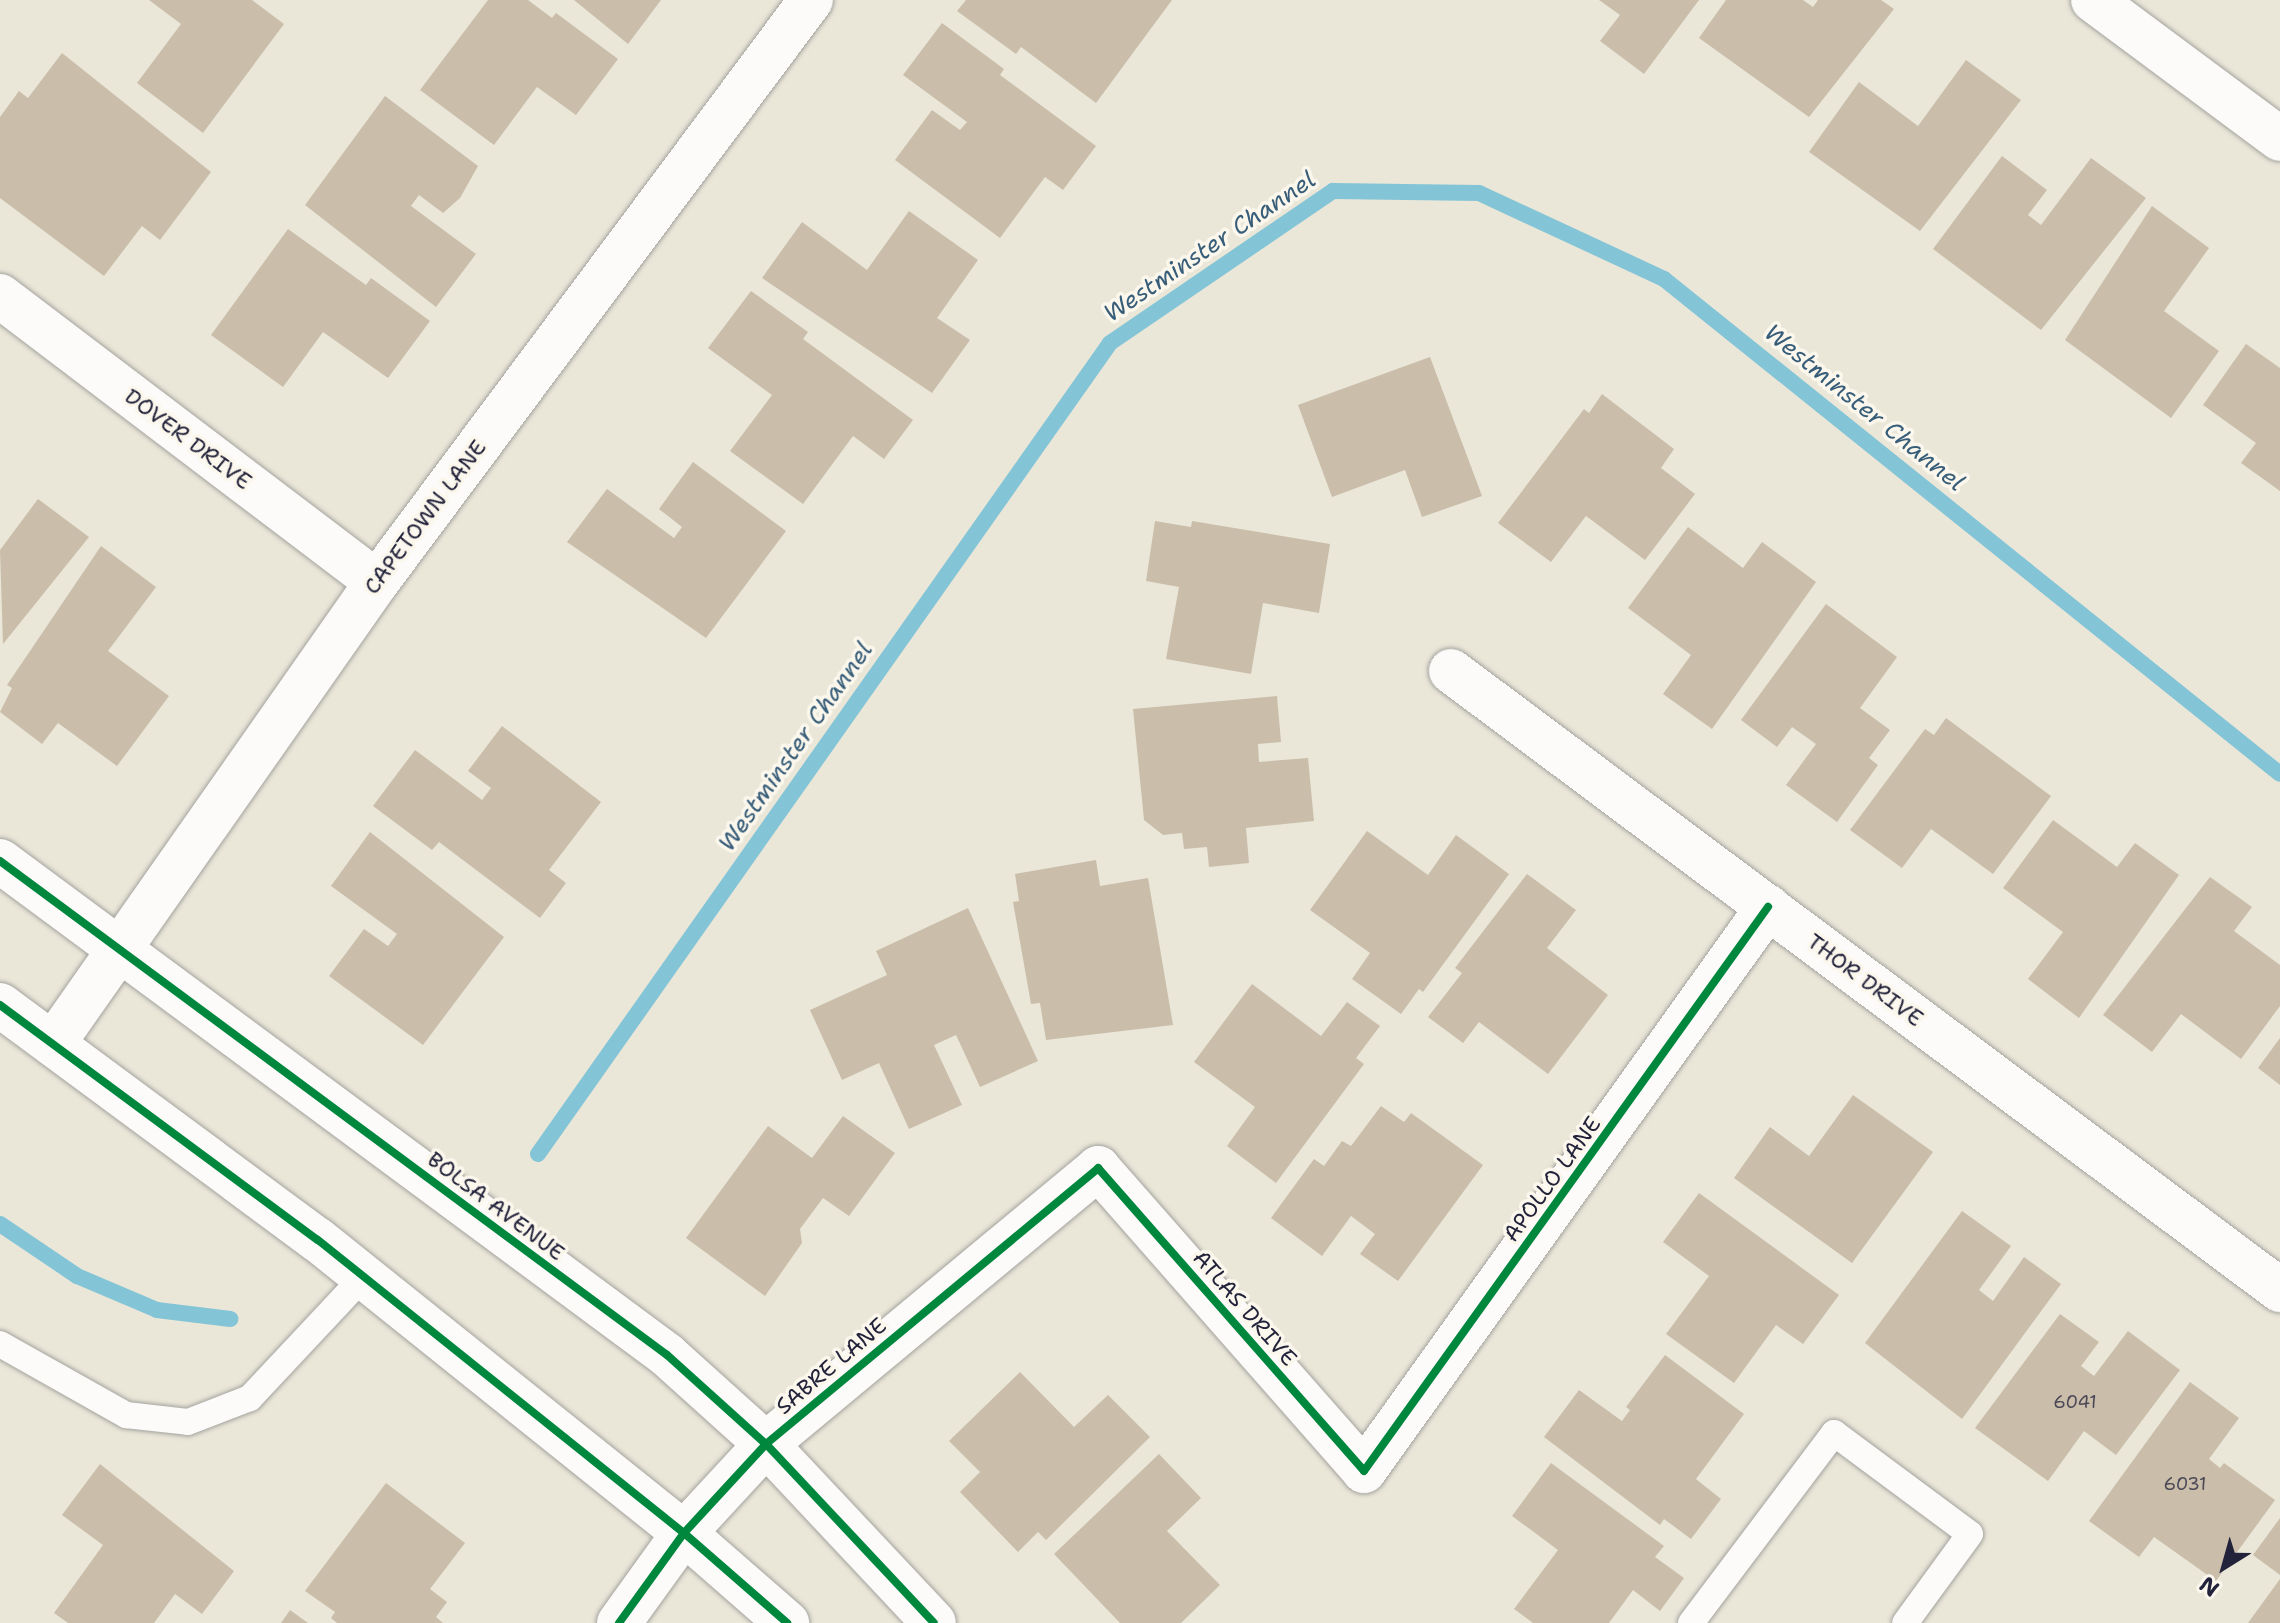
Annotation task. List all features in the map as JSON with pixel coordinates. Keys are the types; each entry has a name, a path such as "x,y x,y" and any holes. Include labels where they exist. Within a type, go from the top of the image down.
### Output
{"street":[{"name":"CAPETOWN LANE","path":"53,1044 377,582 811,0"},
{"path":"2093,0 2280,139"},
{"name":"DOVER DRIVE","path":"0,296 377,582"},
{"name":"THOR DRIVE","path":"1451,671 2280,1290"},
{"name":"BOLSA AVENUE","path":"0,861 667,1355 766,1444 934,1623"},
{"name":"APOLLO LANE","path":"1364,1471 1768,907"},
{"path":"0,1005 364,1276 684,1533 787,1623"},
{"name":"ATLAS DRIVE","path":"1098,1168 1364,1471"},
{"name":"SABRE LANE","path":"619,1623 684,1533 766,1444 1098,1168"}],"lane":[{"path":"0,1344 126,1415 188,1422 250,1398 364,1276"},
{"path":"1691,1623 1834,1433 1970,1534 1905,1623"}],"building":[{"path":"149,0 252,0 284,24 203,133 137,83 181,24"},
{"path":"488,0 528,0 552,18 556,13 618,59 576,115 537,87 494,145 420,90"},
{"path":"574,0 661,0 628,44"},
{"path":"966,0 1172,0 1096,103 1021,47 1016,54 957,11"},
{"path":"1599,0 1699,0 1644,74 1600,41 1620,15"},
{"path":"1726,0 1803,0 1813,7 1818,0 1881,0 1894,9 1809,117 1699,38"},
{"path":"942,23 1004,69 1000,75 1096,146 1063,190 1045,177 1000,238 895,160 932,110 960,130 967,122 903,75"},
{"path":"62,53 211,172 160,240 142,226 104,276 0,198 0,117 19,91 28,98"},
{"path":"1966,60 2021,100 1920,231 1809,152 1859,82 1918,126"},
{"path":"385,96 478,166 460,198 443,213 419,195 411,206 476,254 436,307 305,205"},
{"path":"2002,156 2047,190 2028,215 2041,225 2091,158 2146,198 2041,330 1933,249"},
{"path":"2152,206 2209,248 2164,311 2219,351 2171,418 2065,340"},
{"path":"909,211 978,260 937,318 970,340 932,393 762,278 802,222 867,270"},
{"path":"288,229 366,285 371,278 430,321 388,378 323,332 283,387 211,335"},
{"path":"751,291 808,332 803,339 913,420 884,459 853,436 803,504 730,451 772,395 708,348"},
{"path":"2246,344 2280,368 2280,491 2241,463 2256,443 2203,405"},
{"path":"1430,357 1482,496 1422,517 1405,470 1332,497 1298,405"},
{"path":"1602,394 1674,449 1661,468 1695,494 1645,560 1586,516 1551,562 1498,523 1584,409 1589,413"},
{"path":"693,462 786,531 706,638 567,542 607,489 674,538 682,527 659,509"},
{"path":"38,499 89,537 3,644 0,550"},
{"path":"1155,521 1191,527 1192,521 1330,544 1319,613 1263,603 1251,674 1166,659 1179,587 1146,581"},
{"path":"1688,527 1743,568 1762,542 1816,582 1712,729 1663,694 1691,655 1628,608"},
{"path":"101,546 156,587 108,651 169,696 117,766 58,723 42,744 0,712 12,688 7,685"},
{"path":"1826,604 1897,657 1860,708 1890,730 1869,758 1878,765 1837,822 1786,785 1816,744 1792,727 1777,747 1741,720"},
{"path":"1277,696 1281,742 1258,744 1259,762 1308,758 1314,821 1246,828 1249,863 1209,867 1207,847 1184,849 1182,833 1163,835 1144,820 1133,709"},
{"path":"1946,718 2051,796 1993,874 1931,829 1902,868 1850,830 1925,729 1934,735"},
{"path":"502,726 601,802 549,870 566,883 540,918 439,842 432,850 373,806 415,750 482,800 491,788 468,771"},
{"path":"2053,820 2117,867 2135,843 2179,875 2079,1018 2028,979 2063,932 2003,888"},
{"path":"1367,831 1428,875 1456,835 1509,874 1423,992 1419,989 1401,1014 1352,979 1370,953 1310,910"},
{"path":"370,832 504,937 423,1045 329,976 364,929 388,946 397,934 331,886"},
{"path":"1096,860 1100,886 1148,878 1173,1025 1046,1040 1040,1003 1031,1004 1013,902 1019,901 1015,874"},
{"path":"1527,874 1576,910 1547,948 1608,995 1548,1074 1479,1022 1463,1043 1428,1017 1462,973 1455,968"},
{"path":"2210,877 2252,907 2234,931 2280,965 2280,1006 2241,1059 2181,1014 2152,1052 2103,1015"},
{"path":"968,908 1038,1061 980,1087 956,1035 934,1045 962,1105 909,1129 879,1063 842,1080 810,1010 887,975 876,951"},
{"path":"1252,984 1321,1036 1347,1002 1380,1026 1356,1058 1364,1064 1276,1183 1227,1146 1255,1107 1194,1062"},
{"path":"2280,1038 2280,1085 2258,1068"},
{"path":"1853,1095 1933,1152 1852,1263 1734,1178 1770,1127 1809,1156"},
{"path":"1381,1106 1404,1122 1411,1113 1483,1165 1398,1281 1360,1254 1375,1234 1351,1216 1322,1256 1271,1218 1314,1159 1324,1166 1342,1141 1351,1146"},
{"path":"843,1116 895,1153 849,1216 823,1198 800,1229 802,1243 765,1296 686,1238 768,1126 812,1158"},
{"path":"1699,1193 1839,1295 1803,1344 1776,1325 1734,1383 1666,1334 1709,1276 1663,1242"},
{"path":"1962,1211 2011,1246 1979,1290 1993,1301 2024,1257 2061,1284 1962,1419 1865,1343"},
{"path":"2060,1314 2099,1342 2081,1366 2094,1376 2128,1331 2180,1370 2116,1455 2084,1431 2048,1481 1975,1428"},
{"path":"1665,1355 1744,1414 1696,1479 1721,1499 1691,1539 1664,1519 1660,1525 1544,1437 1579,1390 1622,1421 1630,1410 1626,1407"},
{"path":"1020,1372 1074,1427 1108,1395 1150,1437 1046,1540 1038,1532 1018,1552 960,1492 980,1472 949,1441"},
{"path":"2190,1382 2239,1418 2209,1459 2220,1468 2224,1463 2275,1500 2216,1581 2154,1537 2139,1557 2089,1521"},
{"path":"1159,1454 1201,1498 1167,1531 1220,1585 1181,1623 1120,1623 1054,1554"},
{"path":"1551,1463 1664,1546 1655,1557 1684,1578 1660,1611 1633,1590 1609,1623 1533,1623 1514,1609 1558,1550 1512,1516"},
{"path":"100,1464 234,1571 202,1614 175,1594 154,1623 68,1623 54,1613 103,1545 62,1515"},
{"path":"386,1483 465,1543 430,1589 447,1602 436,1617 443,1623 337,1623 331,1618 335,1612 305,1591"},
{"path":"2280,1518 2280,1575 2253,1555"},
{"path":"2280,1579 2280,1623 2248,1623"},
{"path":"290,1610 308,1623 281,1623"}],"waterway":[{"name":"Westminster Channel","path":"538,1154 1110,343 1333,191 1479,193 1664,279 2280,774"},
{"name":"Westminster Channel","path":"0,1224 77,1276 157,1310 230,1319"}],"cycle path":[{"path":"0,861 667,1355 766,1444 934,1623"},
{"path":"619,1623 684,1533 766,1444 1098,1168 1364,1471 1768,907"},
{"path":"0,1005 318,1240 684,1533 787,1623"}]}
